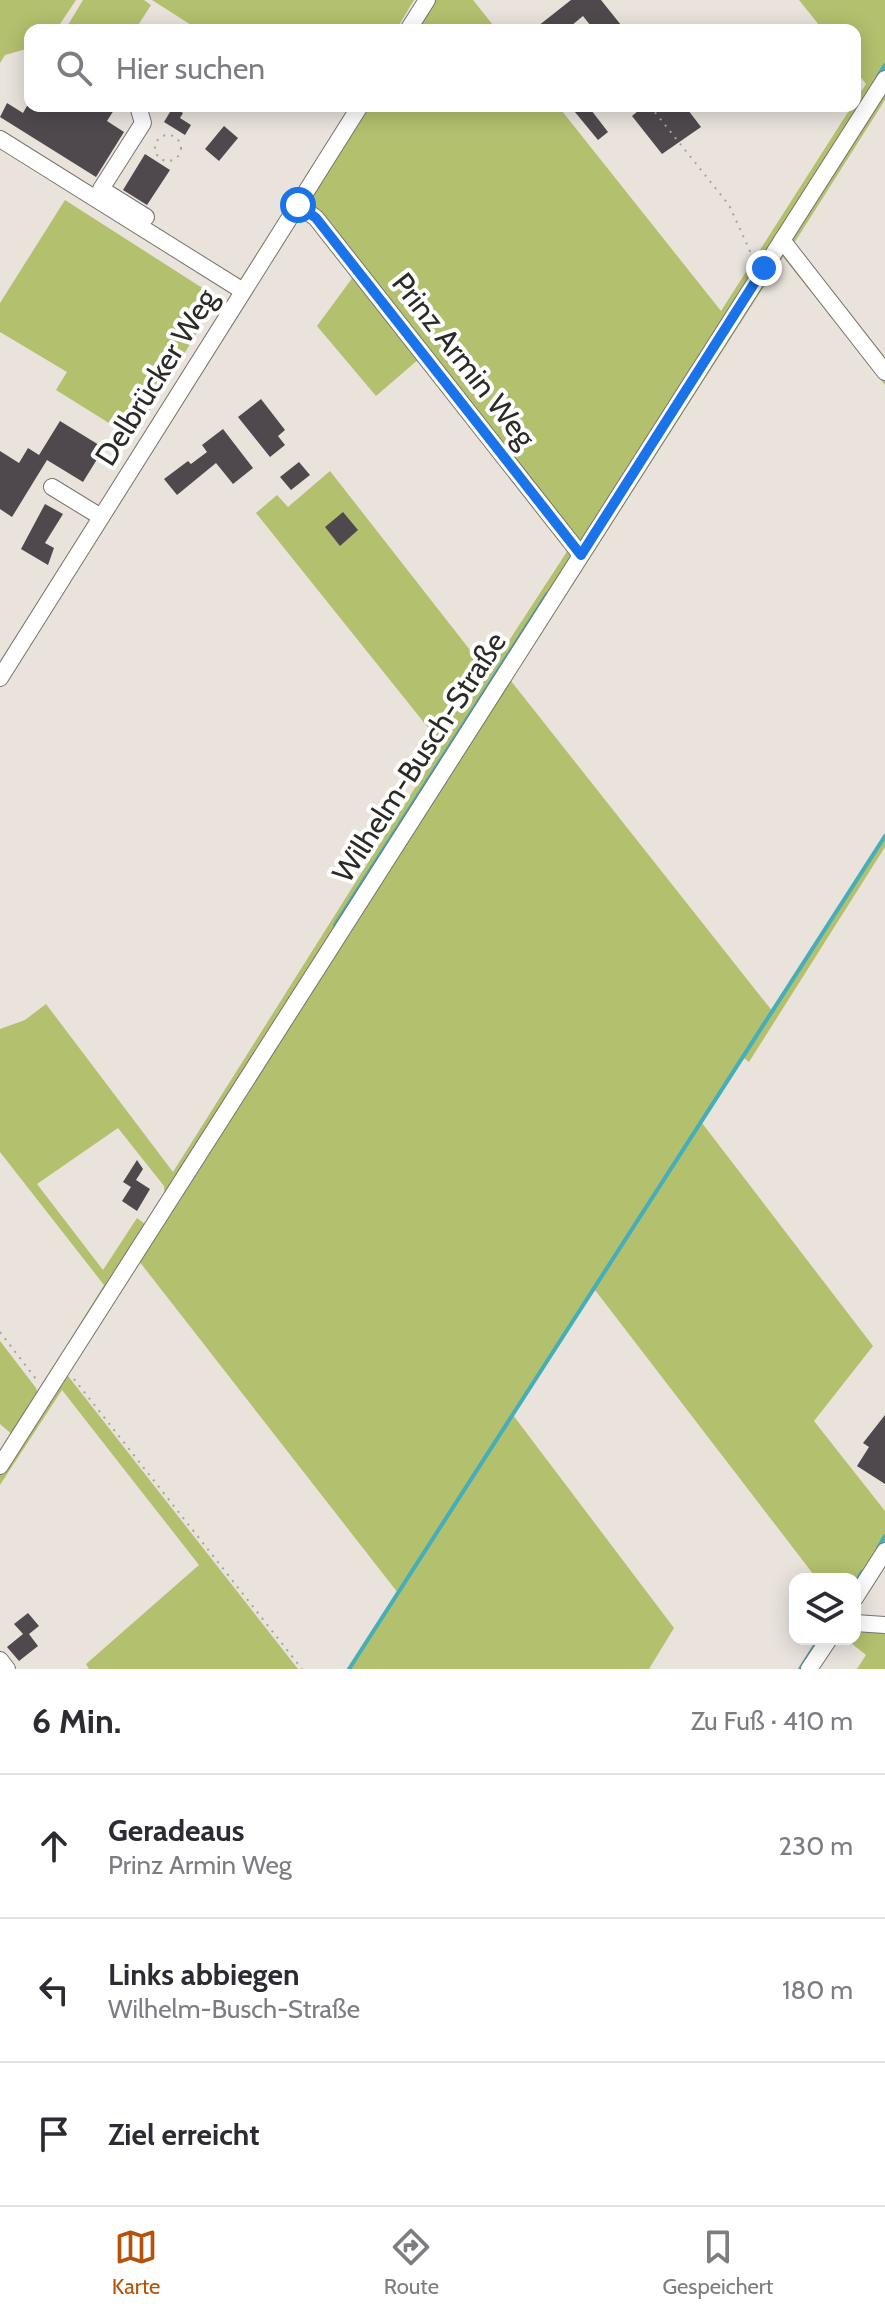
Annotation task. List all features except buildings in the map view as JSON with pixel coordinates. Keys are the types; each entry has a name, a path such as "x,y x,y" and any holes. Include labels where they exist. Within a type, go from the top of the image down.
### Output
{"street":[{"path":"412,24 427,0"},
{"name":"Wilhelm-Busch-Straße","path":"0,1466 885,79"},
{"path":"140,112 143,123 101,189 246,286"},
{"name":"Delbrücker Weg","path":"0,678 356,112"},
{"path":"0,139 246,286"},
{"name":"Prinz Armin Weg","path":"298,205 316,218 581,555"},
{"path":"782,240 885,372"},
{"path":"52,487 101,517"},
{"path":"861,1589 885,1551"},
{"path":"861,1623 885,1625"},
{"path":"809,1669 825,1645"},
{"path":"0,1660 7,1669"}],"path":[{"path":"655,112 704,170 742,229 751,258 764,268"},
{"path":"171,135 180,141 181,152 174,160 163,160 156,152 157,141 171,135"},
{"path":"0,1332 47,1392"},
{"path":"63,1366 302,1669"}],"green space":[{"path":"0,0 76,0 60,24 24,24 24,50 5,55 0,63"},
{"path":"83,0 144,0 151,5 139,24 69,24"},
{"path":"152,0 414,0 400,24 190,24"},
{"path":"433,0 473,0 492,24 418,24"},
{"path":"799,0 885,0 885,100 791,248 789,244 582,548 308,197 362,112 563,112 721,311 848,112 861,112 861,92 866,84 861,78 861,24 818,24"},
{"path":"65,200 218,298 133,438 56,390 67,372 0,332 0,303"},
{"path":"779,250 885,376 885,385 783,257 511,681 773,1012 885,836 885,847 749,1062 744,1058 702,1123 873,1346 814,1421 885,1511 885,1542 861,1580 861,1573 812,1573 595,1290 513,1415 674,1628 649,1669 349,1669 398,1593 139,1261 464,753"},
{"path":"356,273 420,358 376,396 317,326"},
{"path":"330,471 488,673 568,550 575,559 165,1200 164,1186 118,1128 37,1184 103,1270 137,1218 149,1227 66,1358 62,1353 104,1285 0,1152 0,1029 25,1020 46,1004 173,1172 442,745 256,513 277,495 288,507"},
{"path":"0,1341 36,1388 39,1398 15,1437 0,1424"},
{"path":"63,1376 68,1376 298,1669 89,1669 86,1664 199,1565 62,1390 0,1485 0,1475"},
{"path":"861,1630 885,1632 885,1669 857,1669 866,1655 854,1645 861,1645"}],"waterway":[{"path":"878,76 885,65"},
{"path":"335,925 547,594"},
{"path":"349,1669 885,836"},
{"path":"878,1548 885,1536"},
{"path":"800,1669 815,1645"}],"route":[{"path":"298,205 316,218 581,555 764,268"}]}
